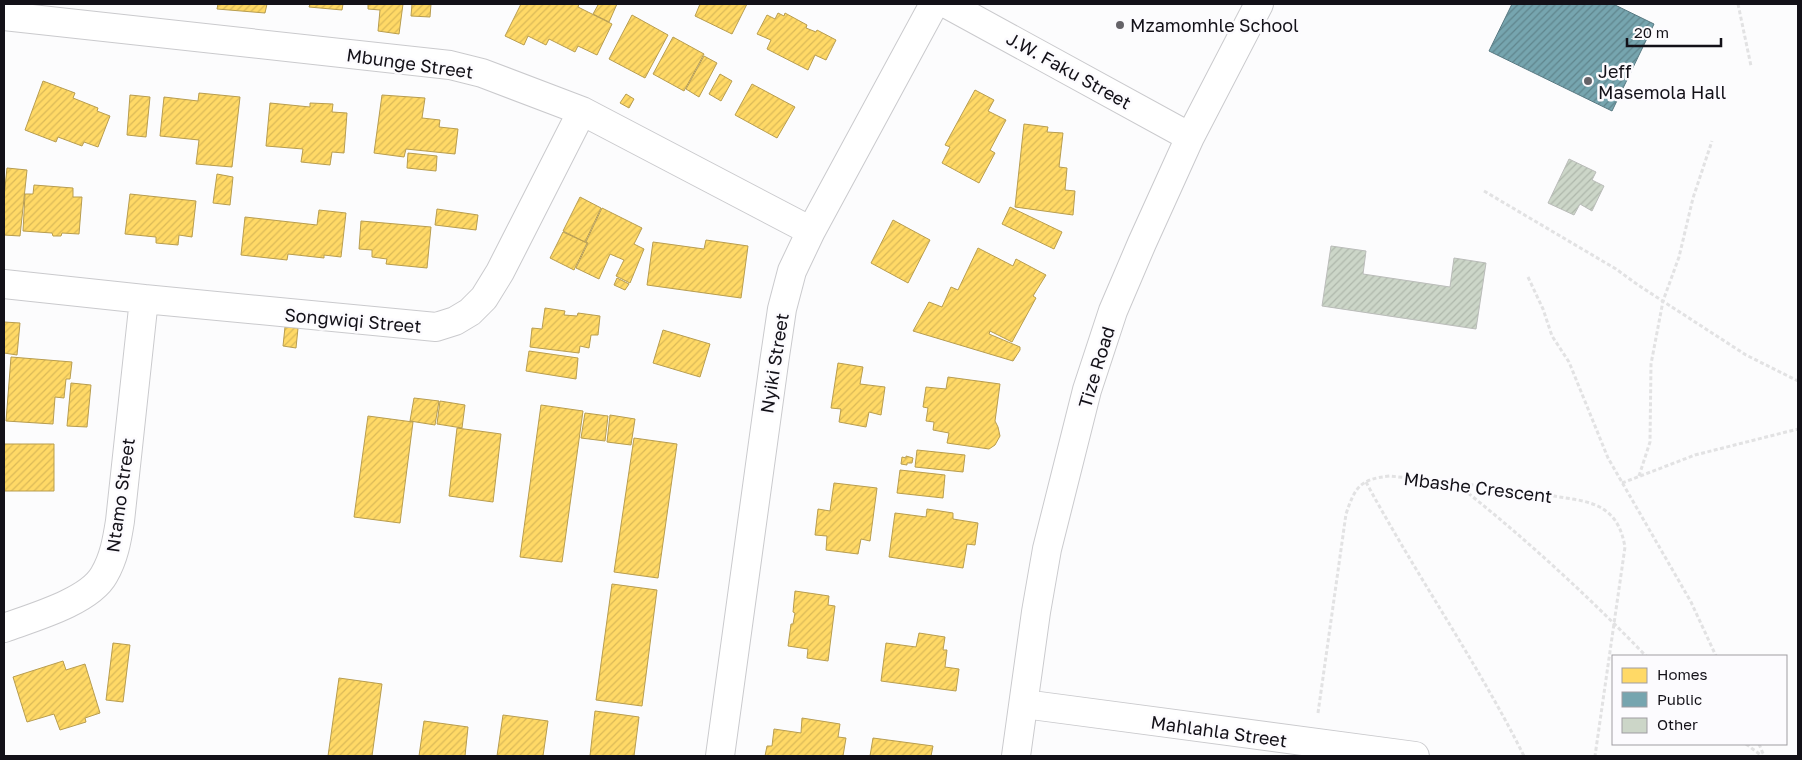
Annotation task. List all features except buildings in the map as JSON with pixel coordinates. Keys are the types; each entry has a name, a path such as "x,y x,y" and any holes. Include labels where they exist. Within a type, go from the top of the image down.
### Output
{"street":[{"name":"Nyiki Street","path":"720,756 782,309 792,271 811,231 934,4"},
{"name":"J.W. Faku Street","path":"947,4 1190,137"},
{"name":"Tize Road","path":"1016,756 1036,612 1047,550 1087,390 1113,311 1142,242 1190,137 1259,4"},
{"name":"Mbunge Street","path":"4,16 450,65 482,73 582,111 811,231"},
{"name":"Songwiqi Street","path":"4,284 144,300 408,326 436,327 455,321 470,312 484,298 500,272 582,111"},
{"name":"Ntamo Street","path":"4,628 57,609 84,595 103,578 114,552 120,521 144,300"},
{"name":"Mahlahla Street","path":"1024,704 1313,750 1415,756"}],"path":[{"path":"1738,4 1751,66"},
{"path":"1640,476 1650,442 1651,364 1663,301 1679,257 1693,198 1712,141"},
{"path":"1484,191 1616,269 1746,355 1798,381"},
{"path":"1528,277 1543,309 1552,336 1569,362 1608,458 1691,602 1716,655"},
{"path":"1622,482 1695,455 1798,430"},
{"name":"Mbashe Crescent","path":"1366,482 1372,478 1390,476 1540,494 1586,502 1601,508 1612,516 1622,531 1625,547 1595,756"},
{"path":"1313,750 1346,514 1351,499 1359,486 1366,482 1388,524 1484,680 1524,756"},
{"path":"1457,484 1548,560 1645,655"},
{"path":"1747,745 1763,756"}],"place":[{"name":"Mzamomhle School","path":"1120,25"},
{"name":"Jeff Masemola Hall","path":"1588,81"}]}
